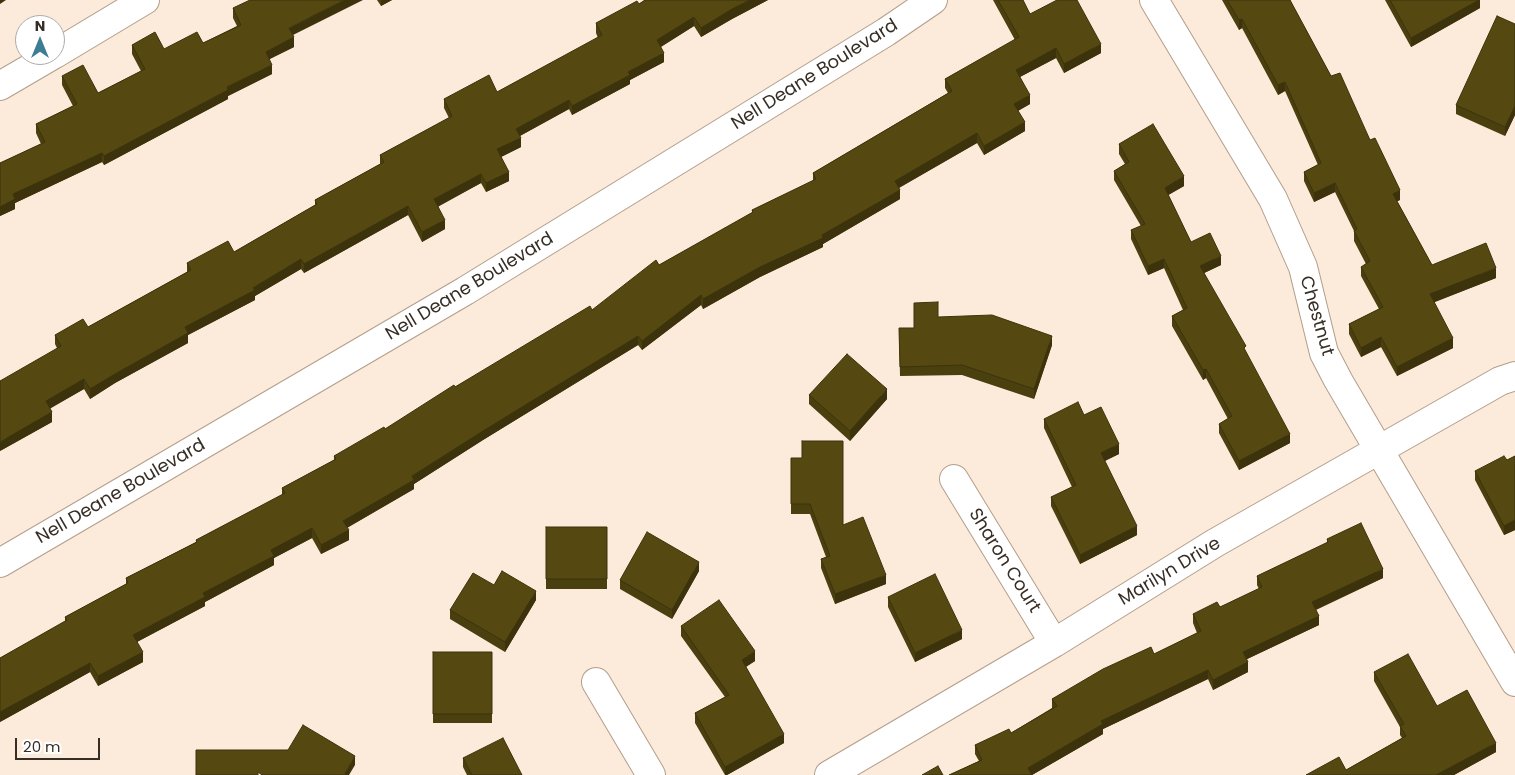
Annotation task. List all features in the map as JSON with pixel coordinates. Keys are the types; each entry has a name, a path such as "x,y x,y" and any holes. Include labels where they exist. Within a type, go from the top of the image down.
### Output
{"street":[{"path":"65,47 145,0"},
{"name":"Nell Deane Boulevard","path":"0,563 465,291 886,32 933,0"},
{"name":"Chestnut","path":"1154,0 1274,199 1302,267 1324,353 1338,380 1515,682"},
{"path":"0,86 35,65"},
{"name":"Marilyn Drive","path":"829,775 1054,643 1215,544 1500,381 1515,376"},
{"name":"Sharon Court","path":"954,479 1054,643"},
{"path":"596,682 651,775"}],"building":[{"path":"250,0 344,0 289,28 294,37 266,52 272,65 227,87 228,90 104,156 102,153 13,194 15,199 0,207 0,163 45,142 36,124 77,104 62,76 83,65 98,93 145,69 132,45 155,32 164,49 197,32 203,43 241,25 233,8"},
{"path":"645,0 750,0 701,28 694,17 657,40 664,53 628,72 630,75 572,106 569,100 516,129 521,138 497,149 509,172 486,183 481,174 434,199 445,220 422,232 408,206 304,264 301,259 253,288 255,290 185,327 188,333 90,389 84,379 46,401 52,412 0,442 0,381 61,346 55,335 83,319 88,327 191,270 187,263 228,241 234,252 317,204 315,200 384,162 380,155 452,116 444,99 489,75 497,92 602,35 596,23 637,1 639,4"},
{"path":"998,0 1023,0 1030,14 1057,0 1077,0 1101,44 1064,64 1056,48 1016,70 1030,95 1014,104 1025,122 984,146 977,133 895,181 900,190 822,235 823,238 760,267 703,299 701,295 642,341 638,336 412,476 414,480 343,521 349,530 321,545 312,528 271,550 274,556 203,593 205,597 133,635 143,652 98,676 90,663 0,712 0,658 67,620 65,617 128,583 126,578 197,542 196,540 285,493 282,488 336,459 334,456 384,427 385,429 454,385 455,387 590,306 592,310 656,260 659,265 753,212 752,210 816,179 813,173 952,91 945,79 1019,37"},
{"path":"1227,0 1290,0 1331,76 1340,73 1370,140 1375,138 1400,190 1393,194 1432,265 1486,243 1496,268 1430,294 1453,338 1397,367 1381,337 1361,348 1349,324 1383,307 1361,267 1370,261 1354,231 1357,229 1335,183 1314,193 1304,172 1321,163 1285,82 1278,85 1242,19 1239,20"},
{"path":"1390,0 1479,0 1411,38"},
{"path":"1497,16 1515,24 1515,106 1505,127 1456,105"},
{"path":"1153,124 1184,176 1165,188 1191,242 1210,233 1221,256 1200,266 1246,346 1244,348 1290,434 1239,461 1219,424 1232,416 1206,369 1203,370 1172,316 1187,308 1164,259 1148,266 1131,230 1145,224 1114,171 1129,162 1119,144"},
{"path":"938,302 938,317 992,315 1052,336 1034,389 962,365 900,367 899,328 914,328 914,303"},
{"path":"847,354 887,389 850,431 809,395"},
{"path":"1078,402 1084,415 1101,407 1119,444 1101,453 1137,526 1080,555 1051,497 1076,485 1044,419"},
{"path":"802,441 843,441 843,525 863,517 886,575 835,594 821,559 830,556 810,504 791,504 791,458 802,458"},
{"path":"1504,456 1507,460 1515,456 1515,520 1504,526 1475,471"},
{"path":"1361,523 1383,569 1312,602 1319,616 1243,652 1248,662 1213,680 1208,670 1101,721 1103,724 1028,768 1032,775 949,775 982,760 975,745 1009,729 1011,733 1057,706 1052,699 1103,669 1151,647 1154,654 1201,631 1193,614 1217,602 1220,607 1262,587 1257,576 1328,542 1327,539"},
{"path":"546,527 607,527 607,579 546,579"},
{"path":"647,532 699,562 672,610 620,580"},
{"path":"502,571 536,591 505,642 450,610 473,573 494,585"},
{"path":"935,574 962,630 915,653 888,597"},
{"path":"719,600 755,651 742,660 784,734 725,767 695,713 729,695 681,626"},
{"path":"433,652 492,652 492,714 433,714"},
{"path":"1408,654 1437,706 1467,690 1496,743 1436,775 1306,775 1339,757 1346,770 1406,736 1400,726 1404,724 1374,672"},
{"path":"303,725 355,756 344,775 262,775 258,772 258,775 196,775 196,750 288,750"},
{"path":"503,738 522,775 472,775 463,758"},
{"path":"938,766 943,775 922,775"}]}
